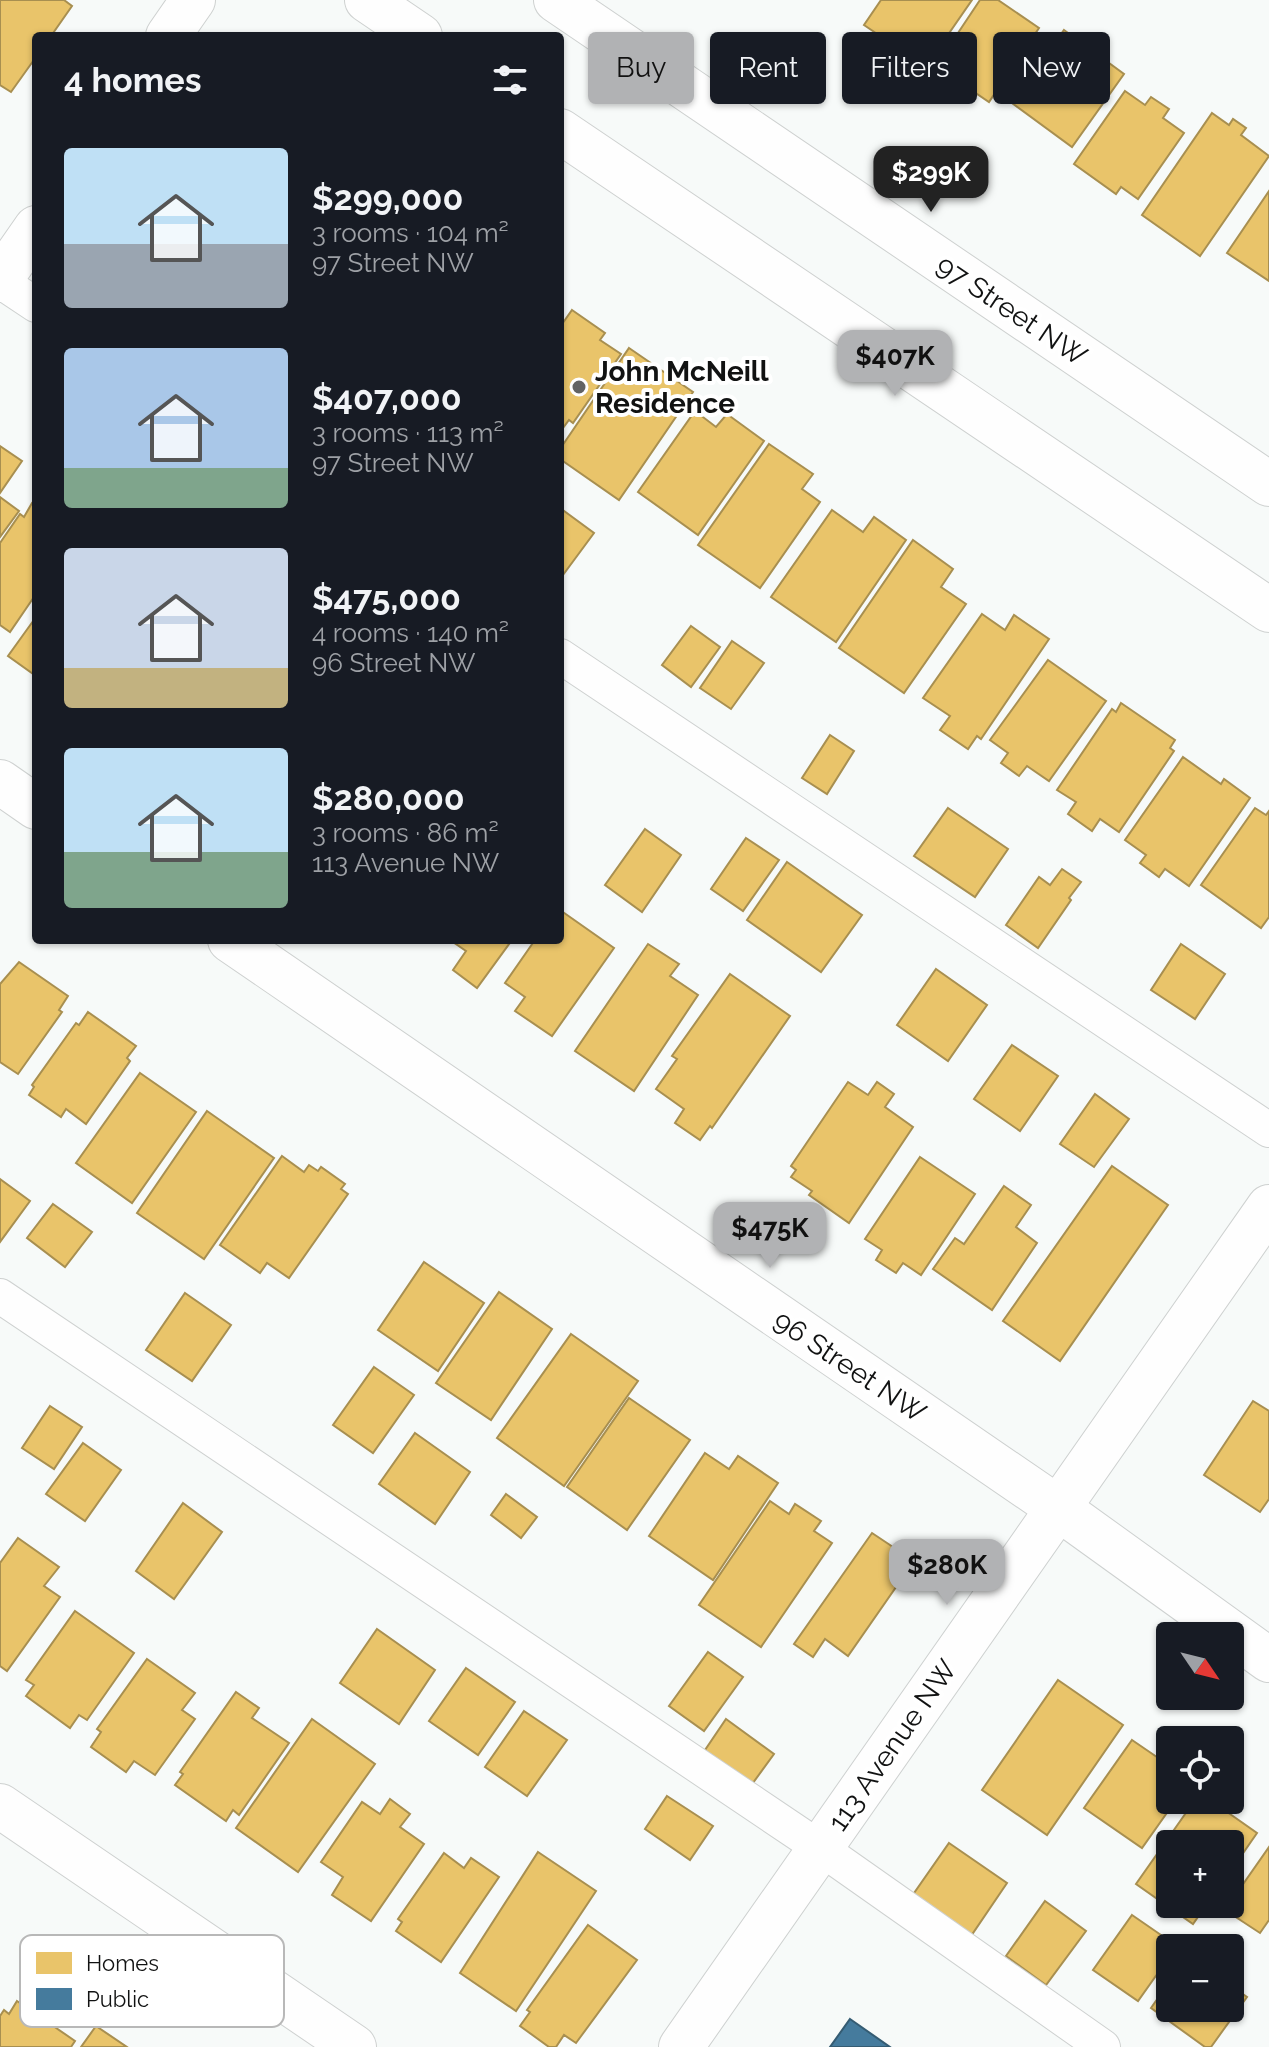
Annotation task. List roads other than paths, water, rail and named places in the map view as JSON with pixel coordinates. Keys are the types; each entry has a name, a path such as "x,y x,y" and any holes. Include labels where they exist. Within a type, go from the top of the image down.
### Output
{"street":[{"path":"171,32 193,0"},
{"path":"367,0 414,32"},
{"name":"97 Street NW","path":"556,0 1269,484"},
{"path":"564,134 1269,610"},
{"path":"0,281 32,234"},
{"path":"0,782 32,804"},
{"name":"96 Street NW","path":"236,944 1058,1508 1269,1660"},
{"name":"113 Avenue NW","path":"681,2047 1269,1207"},
{"path":"0,1806 189,1935"},
{"path":"284,1999 354,2047"}],"lane":[{"path":"0,281 32,302"},
{"path":"564,659 1269,1130"},
{"path":"0,1296 820,1848 1103,2047"}],"place":[{"name":"John McNeill Residence","path":"579,387"}]}
